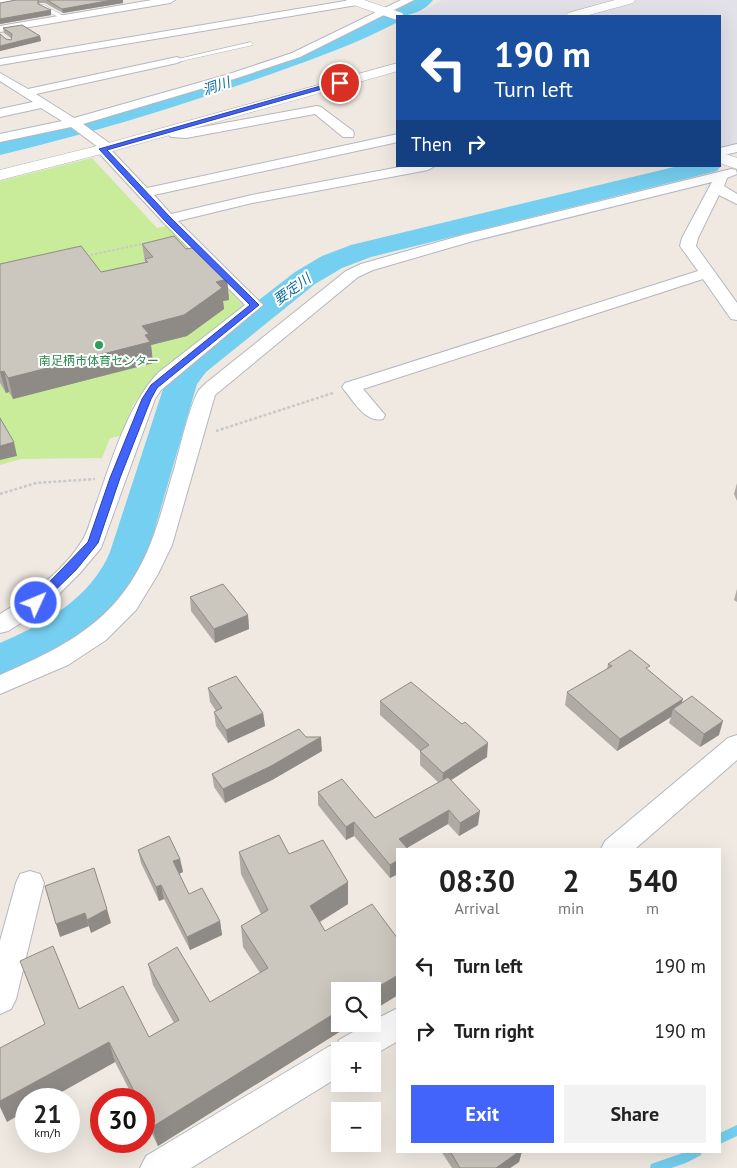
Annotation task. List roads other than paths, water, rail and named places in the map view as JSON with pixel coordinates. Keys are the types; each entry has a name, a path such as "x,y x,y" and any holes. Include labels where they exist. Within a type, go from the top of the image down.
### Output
{"street":[{"path":"0,3 18,0"},
{"path":"0,29 170,0"},
{"path":"0,138 77,126 296,55 392,14 409,0"},
{"path":"576,15 630,0"},
{"path":"0,62 354,1 392,14"},
{"path":"24,93 177,60"},
{"path":"0,175 105,149 396,68"},
{"path":"0,76 77,126 105,149 168,219 255,305 154,387 146,399 115,478 93,543 72,568 36,603 0,625"},
{"path":"0,113 41,104"},
{"path":"170,131 176,134 186,134 317,110 348,134"},
{"path":"144,193 396,138"},
{"path":"721,152 737,148"},
{"path":"325,153 350,180"},
{"path":"721,157 737,164"},
{"path":"168,219 252,199 422,167"},
{"path":"725,178 737,200"},
{"path":"725,178 690,238 688,246 737,315"},
{"path":"0,684 59,659 98,634 128,604 147,574 161,545 202,403 212,386 352,274 367,267 468,238 725,178"},
{"path":"376,415 350,387 706,273"},
{"path":"721,292 737,289"},
{"path":"616,848 737,745"},
{"path":"0,999 30,884"},
{"path":"366,1042 396,1024"},
{"path":"158,1168 331,1063"}],"lane":[{"path":"42,6 64,18"},
{"path":"177,60 251,44"}],"waterway":[{"name":"洞川","path":"399,15 424,0"},
{"name":"洞川","path":"0,148 128,114 191,94 319,50 396,16"},
{"name":"要定川","path":"0,660 33,646 66,627 81,617 107,591 118,576 129,552 181,383 195,365 305,278 332,262 361,251 705,167"},
{"path":"721,1138 737,1130"},
{"path":"655,1168 693,1153"}],"place":[{"name":"南足柄市体育センター","path":"99,345"}]}
